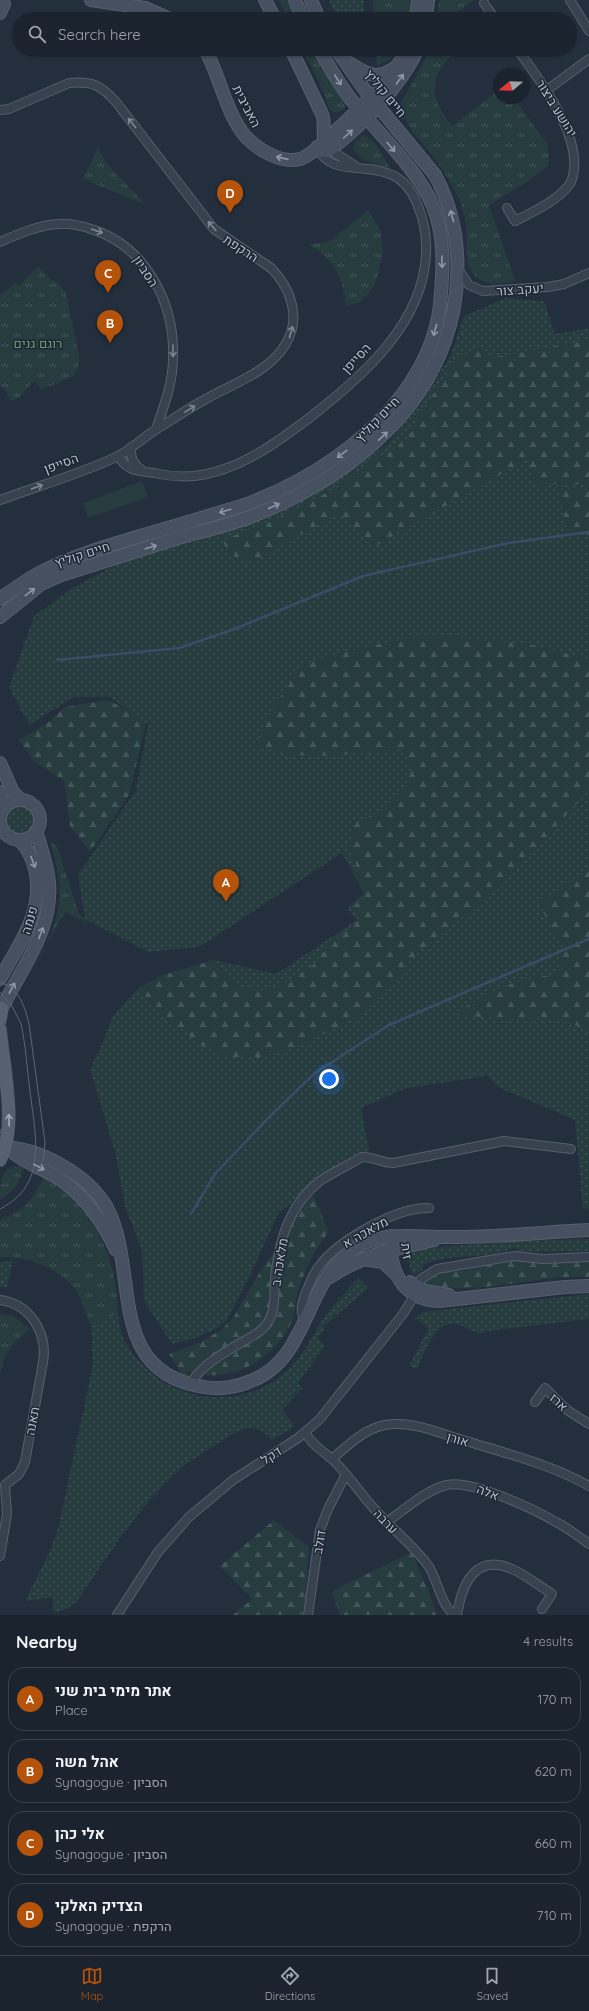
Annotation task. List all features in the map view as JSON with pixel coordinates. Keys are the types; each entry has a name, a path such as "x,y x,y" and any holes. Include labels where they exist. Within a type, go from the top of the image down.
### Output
{"main road":[{"path":"91,0 145,8 154,12"},
{"path":"265,0 271,12"},
{"path":"295,0 300,12"},
{"path":"311,0 317,12"},
{"path":"417,12 418,0"},
{"path":"427,12 428,0"},
{"name":"האביבית","path":"209,56 234,117 246,136 255,145 265,152 286,159 304,157 324,146"},
{"path":"294,56 324,122 324,146"},
{"name":"חיים קוליץ","path":"0,598 23,582 72,559 249,503 296,482 336,458 356,443 377,423 403,394 426,355 438,317 443,266 442,243 435,213 424,190 399,156 362,113 339,82 323,56"},
{"name":"חיים קוליץ","path":"0,617 41,584 61,575 254,515 302,494 344,469 387,432 413,402 428,378 446,341 456,292 458,256 453,221 444,191 425,161 374,102 340,56"},
{"path":"342,56 362,71 377,76 385,74 400,63"},
{"path":"374,102 404,56"},
{"path":"324,146 400,78 414,56"},
{"path":"318,106 324,116 332,121 347,120 362,113"},
{"path":"324,146 347,120"},
{"path":"0,762 13,792 21,800 31,804 37,811 40,820 36,831 29,837 19,840 11,838 2,831 0,792"},
{"path":"2,812 14,801 21,800"},
{"name":"פנמה","path":"0,1011 37,944 47,915 49,893 48,877 36,831"},
{"name":"פנמה","path":"0,979 29,926 36,902 38,888 34,866 28,852 19,840"},
{"path":"0,1029 9,1116 2,1143 0,1160"},
{"path":"2,1143 18,1157 56,1176 80,1196 96,1216 108,1236 123,1271 130,1320 142,1349 152,1361 166,1373 190,1384 204,1387 225,1388 245,1384 270,1372 287,1353 305,1321 322,1283 335,1265 352,1250 372,1240 391,1236 407,1235 447,1237 589,1230"},
{"name":"זית","path":"391,1236 398,1275 403,1286 416,1292"},
{"path":"322,1283 360,1260 394,1248 447,1237"},
{"name":"זית","path":"394,1248 407,1278 416,1292"},
{"path":"360,1260 383,1262 398,1275"},
{"path":"416,1292 462,1297 589,1286"}],"street":[{"path":"570,0 589,31"},
{"path":"484,3 490,12"},
{"name":"יהושע ביצור","path":"507,208 515,221 541,208 570,184 579,166 580,151 574,130 548,90 523,56"},
{"path":"548,90 589,59"},
{"name":"הרקפת","path":"0,110 9,109 69,83 80,82 100,86 116,102 214,229 271,268 289,291 292,301 293,324 290,336 279,353 260,369 205,399 156,429 119,456"},
{"name":"הסייפן","path":"0,500 119,456 123,464 131,469 148,472 174,476 193,476 214,471 256,455 281,440 342,392 370,365 398,330 413,304 425,265 426,241 424,226 415,198 399,178 390,173 346,167 335,163 322,155 324,146 343,160 362,168"},
{"name":"הסביון","path":"0,242 17,235 59,224 88,228 118,241 133,251 153,278 165,307 171,327 173,343 172,373 166,400 156,429"},
{"name":"יעקב צור","path":"458,269 469,285 483,291 548,287 564,284 589,273"},
{"name":"הסייפן","path":"132,447 131,456 135,465 141,470 148,472"},
{"name":"מלאכה ב","path":"190,1384 196,1375 211,1362 259,1332 268,1322 272,1312 280,1240 288,1221 299,1202 320,1181 362,1157 369,1157 382,1163 393,1163 509,1141 571,1149"},
{"name":"מלאכה א","path":"305,1321 301,1315 303,1302 318,1266 332,1252 353,1236 403,1212 419,1208 429,1208"},
{"name":"דקל","path":"117,1615 158,1552 189,1517 233,1480 305,1432 335,1401 403,1314 416,1292 423,1276 437,1269 514,1256 543,1259 589,1257"},
{"name":"תאנה","path":"0,1300 14,1304 30,1316 41,1332 44,1347 43,1362 25,1462 19,1474 2,1481 7,1514 0,1556"},
{"name":"ארז","path":"535,1402 545,1388 567,1410 589,1424"},
{"name":"אורן","path":"332,1459 353,1441 368,1431 384,1425 403,1424 540,1463 589,1486"},
{"name":"ערבה","path":"305,1432 316,1446 332,1459 346,1474 370,1504 430,1568 438,1583 446,1606 451,1613 457,1615 460,1599 467,1580 478,1569 491,1565 511,1569 552,1594 542,1609"},
{"name":"דולב","path":"308,1615 320,1530 328,1509 346,1474"},
{"name":"אלה","path":"387,1522 437,1488 448,1484 461,1484 486,1491 545,1516 589,1544"}],"green space":[{"path":"279,0 292,0 297,12 285,12"},
{"path":"329,0 364,0 365,12 334,12"},
{"path":"373,0 410,0 409,12 374,12"},
{"path":"440,0 474,0 458,12 437,12"},
{"path":"306,56 319,56 346,98 344,109 340,112 333,112 328,106 324,93"},
{"path":"376,56 392,56 390,59 377,65"},
{"path":"427,56 451,56 441,68 437,77 435,95 438,105 452,126 493,95 493,104 518,104 548,145 549,165 525,183 489,205 515,281 500,284 484,282 475,276 471,271 467,258 467,236 461,204 446,175 409,126 401,103"},
{"path":"362,136 367,137 375,143 390,168 369,162 360,157 353,148"},
{"path":"98,147 106,163 145,204 83,179"},
{"path":"368,210 381,231 383,254 375,285 361,302 346,306 340,278 336,270 325,256 309,245 330,241"},
{"name":"רוגם גנים","path":"38,266 66,293 80,361 74,376 41,390 36,381 14,401 10,400 5,389 0,385 0,295 15,283 19,286"},
{"path":"506,298 544,301 555,334 589,328 589,1208 583,1209 575,1120 498,1087 488,1076 407,1088 361,1108 369,1150 279,1212 252,1271 227,1320 217,1328 196,1338 172,1344 144,1301 142,1251 125,1206 116,1156 90,1069 113,1016 139,988 160,976 214,960 276,974 357,920 347,908 364,893 342,853 199,947 148,952 85,919 78,875 136,790 148,724 110,697 74,697 29,725 9,687 34,616 73,588 120,562 289,503 332,483 387,444 422,402 451,355 464,316"},
{"path":"589,340 589,485 558,483 537,489 528,459 375,546 353,526 347,518 336,515 255,560 246,562 229,554 222,540 268,523 330,491 394,446 407,440 418,417 455,361 478,347 486,350 490,358"},
{"path":"142,481 148,497 88,518 83,503"},
{"path":"558,486 564,489 589,490 589,535 567,530"},
{"path":"453,637 528,644 589,659 589,790 499,889 419,951 367,1012 301,1045 260,1057 227,1057 202,1046 150,1003 139,988 160,976 214,960 243,989 267,990 288,981 313,965 325,949 359,919 351,909 368,891 352,874 358,869 350,851 351,837 356,823 390,803 402,789 412,770 405,752 395,749 377,753 358,752 337,756 289,755 256,746 273,707 304,664 333,655 406,638"},
{"path":"108,700 135,714 146,723 129,795 90,852 70,826 64,781 34,761 19,740 46,724 65,707"},
{"path":"20,804 26,805 33,811 36,820 35,826 29,833 20,836 14,835 7,829 4,820 5,814 11,807"},
{"path":"51,841 57,847 79,914 90,925 65,912 35,965 47,943 58,911 58,874"},
{"path":"589,866 589,1033 569,1022 549,1018 506,1019 457,1015 460,1010 484,996 506,986 529,978 557,975 561,953 564,949 538,903 578,876"},
{"path":"19,1166 25,1168 15,1188 0,1200 2,1177 8,1169"},
{"path":"44,1177 77,1202 99,1235 107,1253 117,1293 118,1314 91,1326 82,1302 75,1289 68,1281 41,1264 20,1258 0,1257 0,1220 22,1208 31,1199"},
{"path":"313,1194 329,1232 313,1255 302,1279 293,1318 284,1335 262,1358 249,1366 234,1372 219,1375 204,1375 188,1371 191,1388 169,1354 201,1342 222,1329 233,1318 264,1265 286,1238 297,1213"},
{"path":"589,1239 589,1251 518,1252 515,1248 489,1255 446,1258 431,1261 424,1264 422,1270 415,1275 411,1272 408,1258 411,1251 414,1249 517,1241"},
{"path":"515,1259 589,1260 589,1277 568,1277 505,1285 463,1288 442,1287 422,1282 434,1273 461,1271"},
{"path":"13,1261 7,1287 0,1287 0,1262"},
{"path":"358,1278 368,1288 323,1327 324,1330 317,1338 325,1346 298,1383 303,1388 282,1410 295,1426 272,1440 265,1433 252,1428 238,1431 184,1466 153,1496 126,1530 77,1601 68,1608 54,1613 53,1597 25,1601 50,1551 59,1525 93,1365 91,1326 118,1314 120,1329 124,1340 140,1362 157,1378 178,1389 199,1395 222,1397 244,1394 266,1386 292,1366 303,1352 326,1315"},
{"path":"589,1294 589,1319 488,1331 480,1334 456,1324 448,1324 431,1339 417,1369 409,1366 429,1328 414,1318 423,1312"},
{"path":"0,1314 13,1316 30,1329 10,1348 0,1374"},
{"path":"274,1520 309,1547 306,1594 302,1615 233,1615 252,1599 220,1566"},
{"path":"412,1552 433,1603 436,1615 340,1615 332,1591"}],"waterway":[{"path":"57,660 179,648 232,630 363,576 508,543 589,532"},
{"path":"191,1214 215,1174 269,1117 315,1073 389,1025 589,939"}],"tram line":[{"path":"0,982 12,989 20,999 29,1024 45,1142 43,1161 35,1174"},
{"path":"0,992 12,1006 21,1024 36,1142 32,1173 26,1186 16,1199 0,1209"}],"place":[{"name":"הצדיק האלקי","path":"230,213"},
{"name":"אלי כהן","path":"108,293"},
{"name":"אהל משה","path":"110,343"},
{"name":"אתר מימי בית שני","path":"226,902"}]}
